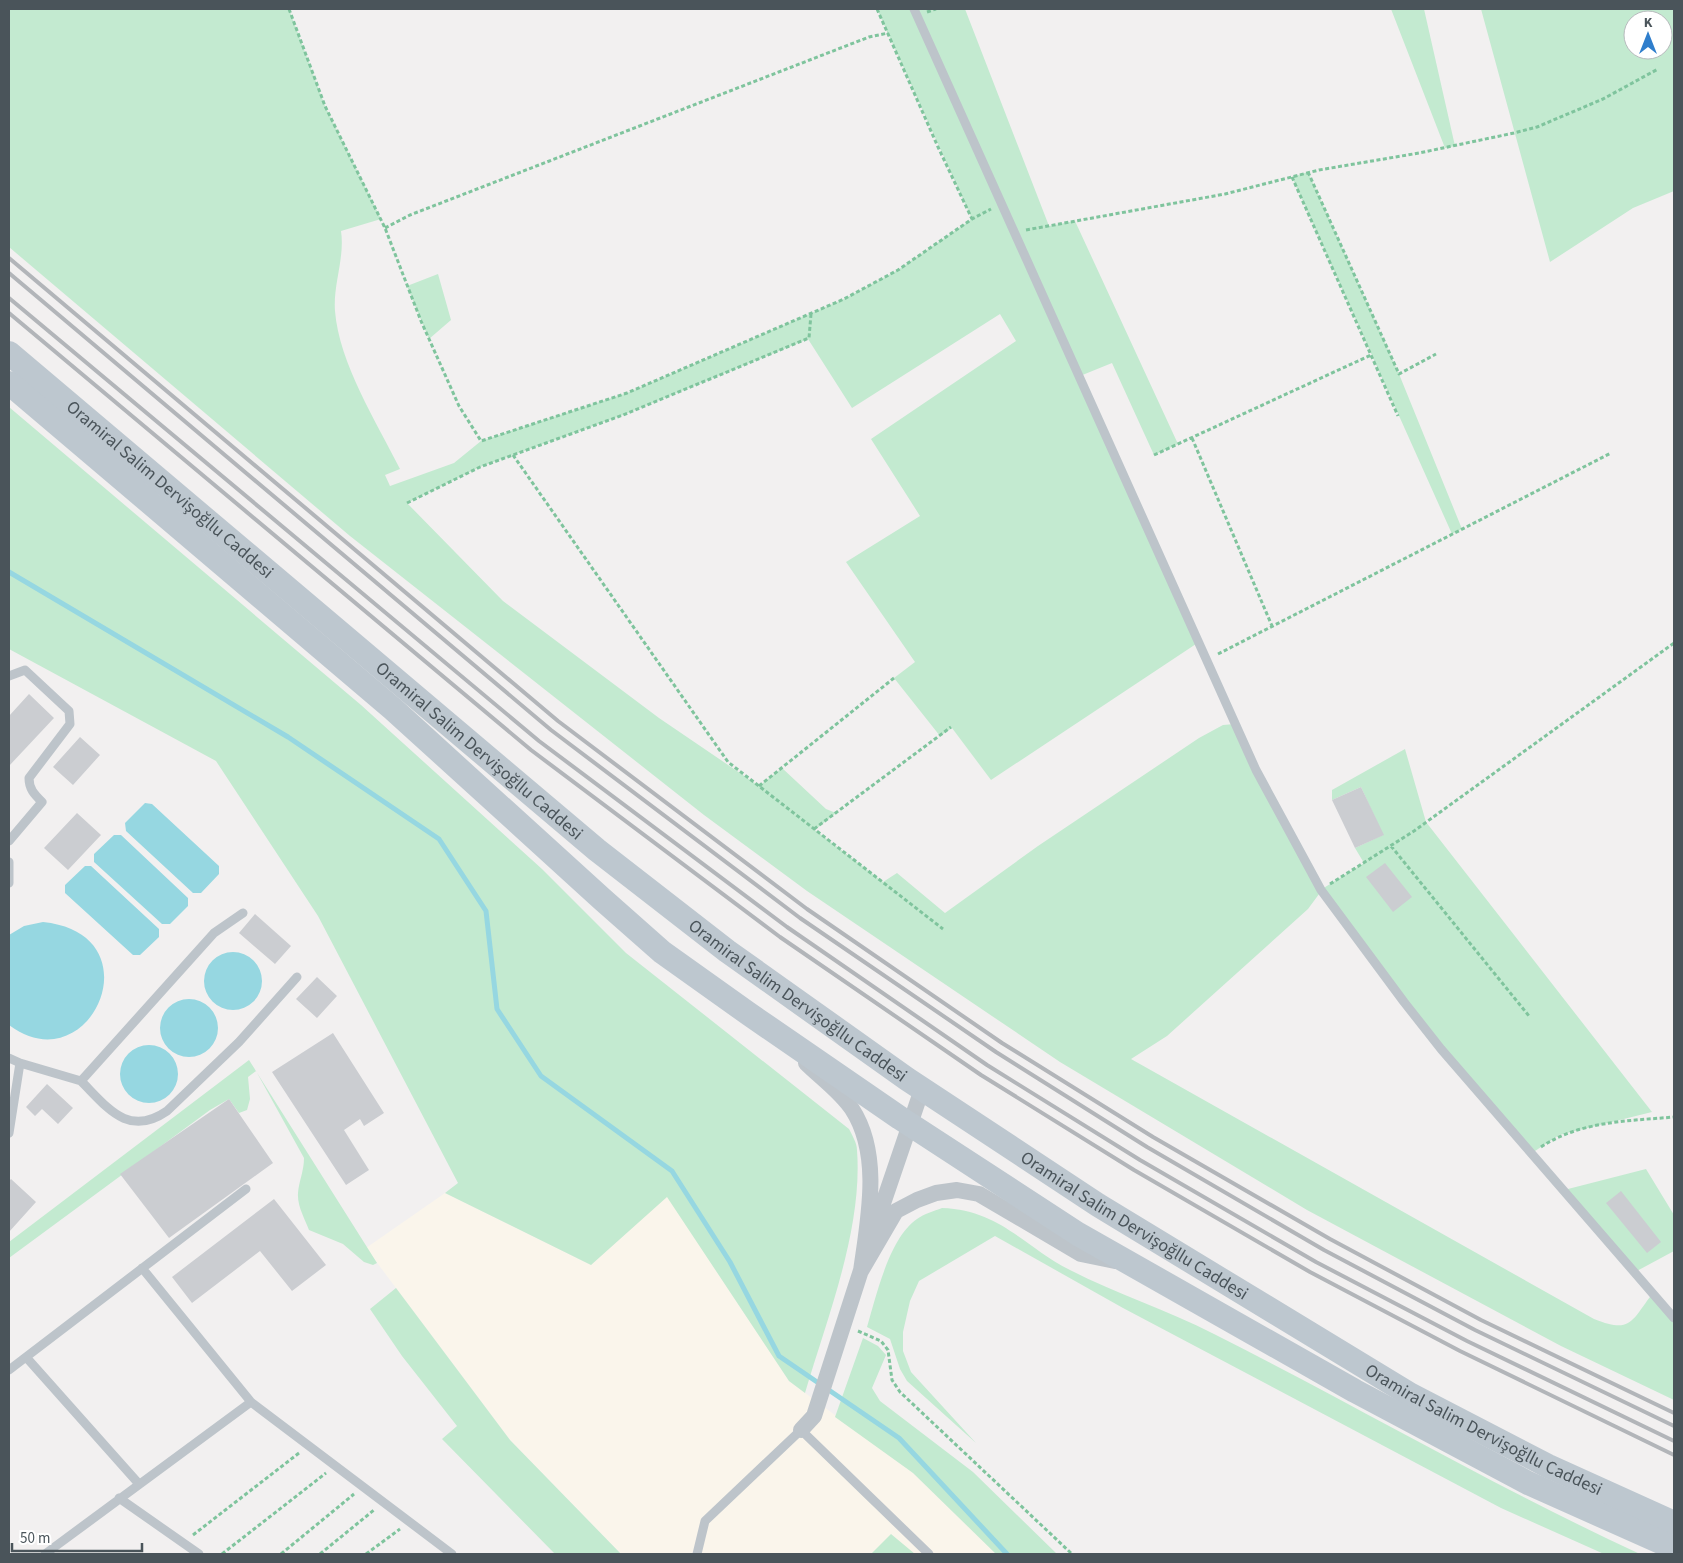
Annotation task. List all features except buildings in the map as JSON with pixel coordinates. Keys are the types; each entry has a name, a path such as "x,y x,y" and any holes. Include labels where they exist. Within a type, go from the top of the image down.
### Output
{"main road":[{"name":"Oramiral Salim Dervişoğllu Caddesi","path":"9,353 597,850 728,951 922,1089 1098,1205 1411,1395 1548,1466 1674,1524"},
{"name":"Oramiral Salim Dervişoğllu Caddesi","path":"9,383 393,709 602,900 662,952 766,1025 909,1124 1078,1234 1355,1391 1528,1483 1674,1548"}],"street":[{"path":"766,1025 851,1107 860,1123 866,1143 870,1190 869,1215 861,1271"},
{"path":"801,1430 814,1416 922,1089"},
{"path":"861,1271 896,1211 936,1193 957,1190 979,1194 1081,1254 1134,1266"}],"lane":[{"path":"914,9 1016,232 1256,770 1322,890 1435,1041 1674,1318"},
{"path":"9,676 25,670 69,712 71,718 70,724 29,778 29,785 32,791 42,802 9,841"},
{"path":"9,862 9,884"},
{"path":"81,1081 214,933 243,913"},
{"path":"9,1058 81,1081 120,1118 140,1122 154,1120 167,1112 239,1042 297,977"},
{"path":"9,1133 20,1062"},
{"path":"9,1370 246,1189"},
{"path":"142,1268 251,1402 452,1554"},
{"path":"26,1357 139,1484"},
{"path":"45,1554 251,1402"},
{"path":"696,1554 704,1521 801,1430 929,1554"},
{"path":"119,1498 199,1554"}],"path":[{"path":"289,9 325,106 385,228 421,321 455,398 482,441 627,393 811,314 898,270 972,219 1003,204"},
{"path":"877,9 972,219"},
{"path":"385,228 410,214 869,37 888,34"},
{"path":"1016,232 1226,194 1308,172 1482,141 1537,127 1603,99 1658,69"},
{"path":"1308,172 1399,374 1436,354"},
{"path":"1292,177 1398,416"},
{"path":"407,503 480,467 623,415 808,338 811,314"},
{"path":"1154,455 1372,355"},
{"path":"1192,438 1272,626"},
{"path":"1207,660 1611,453"},
{"path":"512,455 728,762 943,929"},
{"path":"1322,890 1391,846 1674,643"},
{"path":"759,786 894,678"},
{"path":"814,829 952,727"},
{"path":"1391,846 1529,1016"},
{"path":"1532,1153 1559,1135 1586,1128 1610,1122 1674,1117"},
{"path":"842,1329 881,1341 888,1350 892,1380 900,1392 1072,1554"},
{"path":"183,1543 310,1445"},
{"path":"222,1554 336,1465"},
{"path":"281,1554 363,1486"},
{"path":"320,1554 384,1502"},
{"path":"366,1554 410,1522"}],"shaded area":[{"path":"445,1193 591,1265 667,1196 789,1381 913,1473 996,1554 621,1554 510,1440 366,1248"}],"green space":[{"path":"9,9 289,9 325,106 381,219 341,231 342,241 335,311 338,331 351,372 370,413 400,469 385,475 390,486 454,463 481,441 627,393 844,299 898,270 972,219 877,9 965,9 1049,226 1075,221 1178,444 1154,455 1112,363 1080,376 1199,642 991,780 952,728 940,736 894,678 915,662 846,562 920,516 871,439 1016,341 1000,314 852,408 808,339 623,415 480,467 407,503 503,601 659,718 759,786 782,768 826,809 836,813 815,830 883,882 897,873 945,913 1038,846 1199,738 1223,725 1235,724 1322,889 1364,863 1355,848 1383,835 1361,787 1332,800 1332,790 1405,749 1426,822 1652,1112 1559,1135 1532,1153 1441,1049 1322,890 1308,909 1167,1036 1131,1059 1594,1319 1616,1325 1624,1325 1635,1317 1653,1293 1674,1318 1674,1400 1561,1346 1307,1210 1060,1062 807,891 704,815 350,536 9,247"},
{"path":"1391,9 1424,9 1455,146 1445,148"},
{"path":"1481,9 1674,9 1674,191 1633,208 1550,262"},
{"path":"1308,172 1399,374 1462,529 1452,534 1292,177"},
{"path":"438,274 451,320 429,339 407,286"},
{"path":"9,407 361,705 542,869 626,953 849,1129 857,1150 857,1180 849,1242 833,1304 805,1393 789,1381 667,1197 591,1265 445,1193 458,1183 318,916 216,761 9,649"},
{"path":"249,1060 256,1071 248,1077 250,1099 247,1110 239,1113 229,1099 210,1110 9,1258 9,1242"},
{"path":"256,1072 377,1263 373,1265 364,1262 343,1244 309,1230 298,1198 304,1158"},
{"path":"1646,1169 1674,1215 1674,1251 1635,1272 1564,1190"},
{"path":"942,1208 962,1210 996,1222 1053,1261 1070,1270 1214,1334 1479,1474 1640,1554 1604,1554 1501,1508 1123,1308 995,1236 919,1281 910,1301 903,1332 903,1351 911,1372 976,1443 907,1381 900,1369 890,1339 867,1327 879,1285 891,1254 899,1240 907,1228 917,1219"},
{"path":"396,1288 510,1440 621,1554 555,1554 442,1439 457,1426 402,1356 370,1309"},
{"path":"863,1338 878,1346 886,1355 872,1388 880,1401 973,1472 1057,1554 996,1554 913,1473 835,1417"},
{"path":"891,1534 915,1554 871,1554"}],"water":[{"path":"145,803 152,804 219,866 219,874 201,893 193,893 126,831 125,823"},
{"path":"114,835 121,835 188,898 188,906 170,924 162,924 94,862 94,854"},
{"path":"85,866 91,866 159,929 159,937 140,955 133,955 65,893 65,885"},
{"path":"43,922 78,932 98,952 104,976 100,1001 86,1022 65,1036 38,1039 9,1025 9,935 24,926"},
{"path":"227,952 239,952 254,960 262,975 262,987 254,1002 239,1010 227,1010 212,1002 204,987 204,975 212,960"},
{"path":"183,999 195,999 210,1007 218,1022 218,1034 210,1049 195,1057 183,1057 168,1049 160,1034 160,1022 168,1007"},
{"path":"143,1045 155,1045 170,1053 178,1068 178,1080 170,1095 155,1103 143,1103 128,1095 120,1080 120,1068 128,1053"}],"waterway":[{"path":"9,572 288,737 439,839 486,911 497,1009 541,1076 672,1171 730,1262 779,1356 899,1438 1007,1554"}],"railway":[{"path":"9,258 558,721 807,909 1002,1043 1153,1137 1330,1239 1481,1320 1674,1413"},
{"path":"9,273 551,730 800,918 996,1052 1147,1147 1324,1250 1475,1330 1674,1426"},
{"path":"9,298 539,741 787,927 987,1065 1140,1160 1316,1262 1467,1341 1674,1441"},
{"path":"9,313 531,750 780,937 981,1075 1134,1170 1310,1272 1460,1351 1674,1455"}]}
